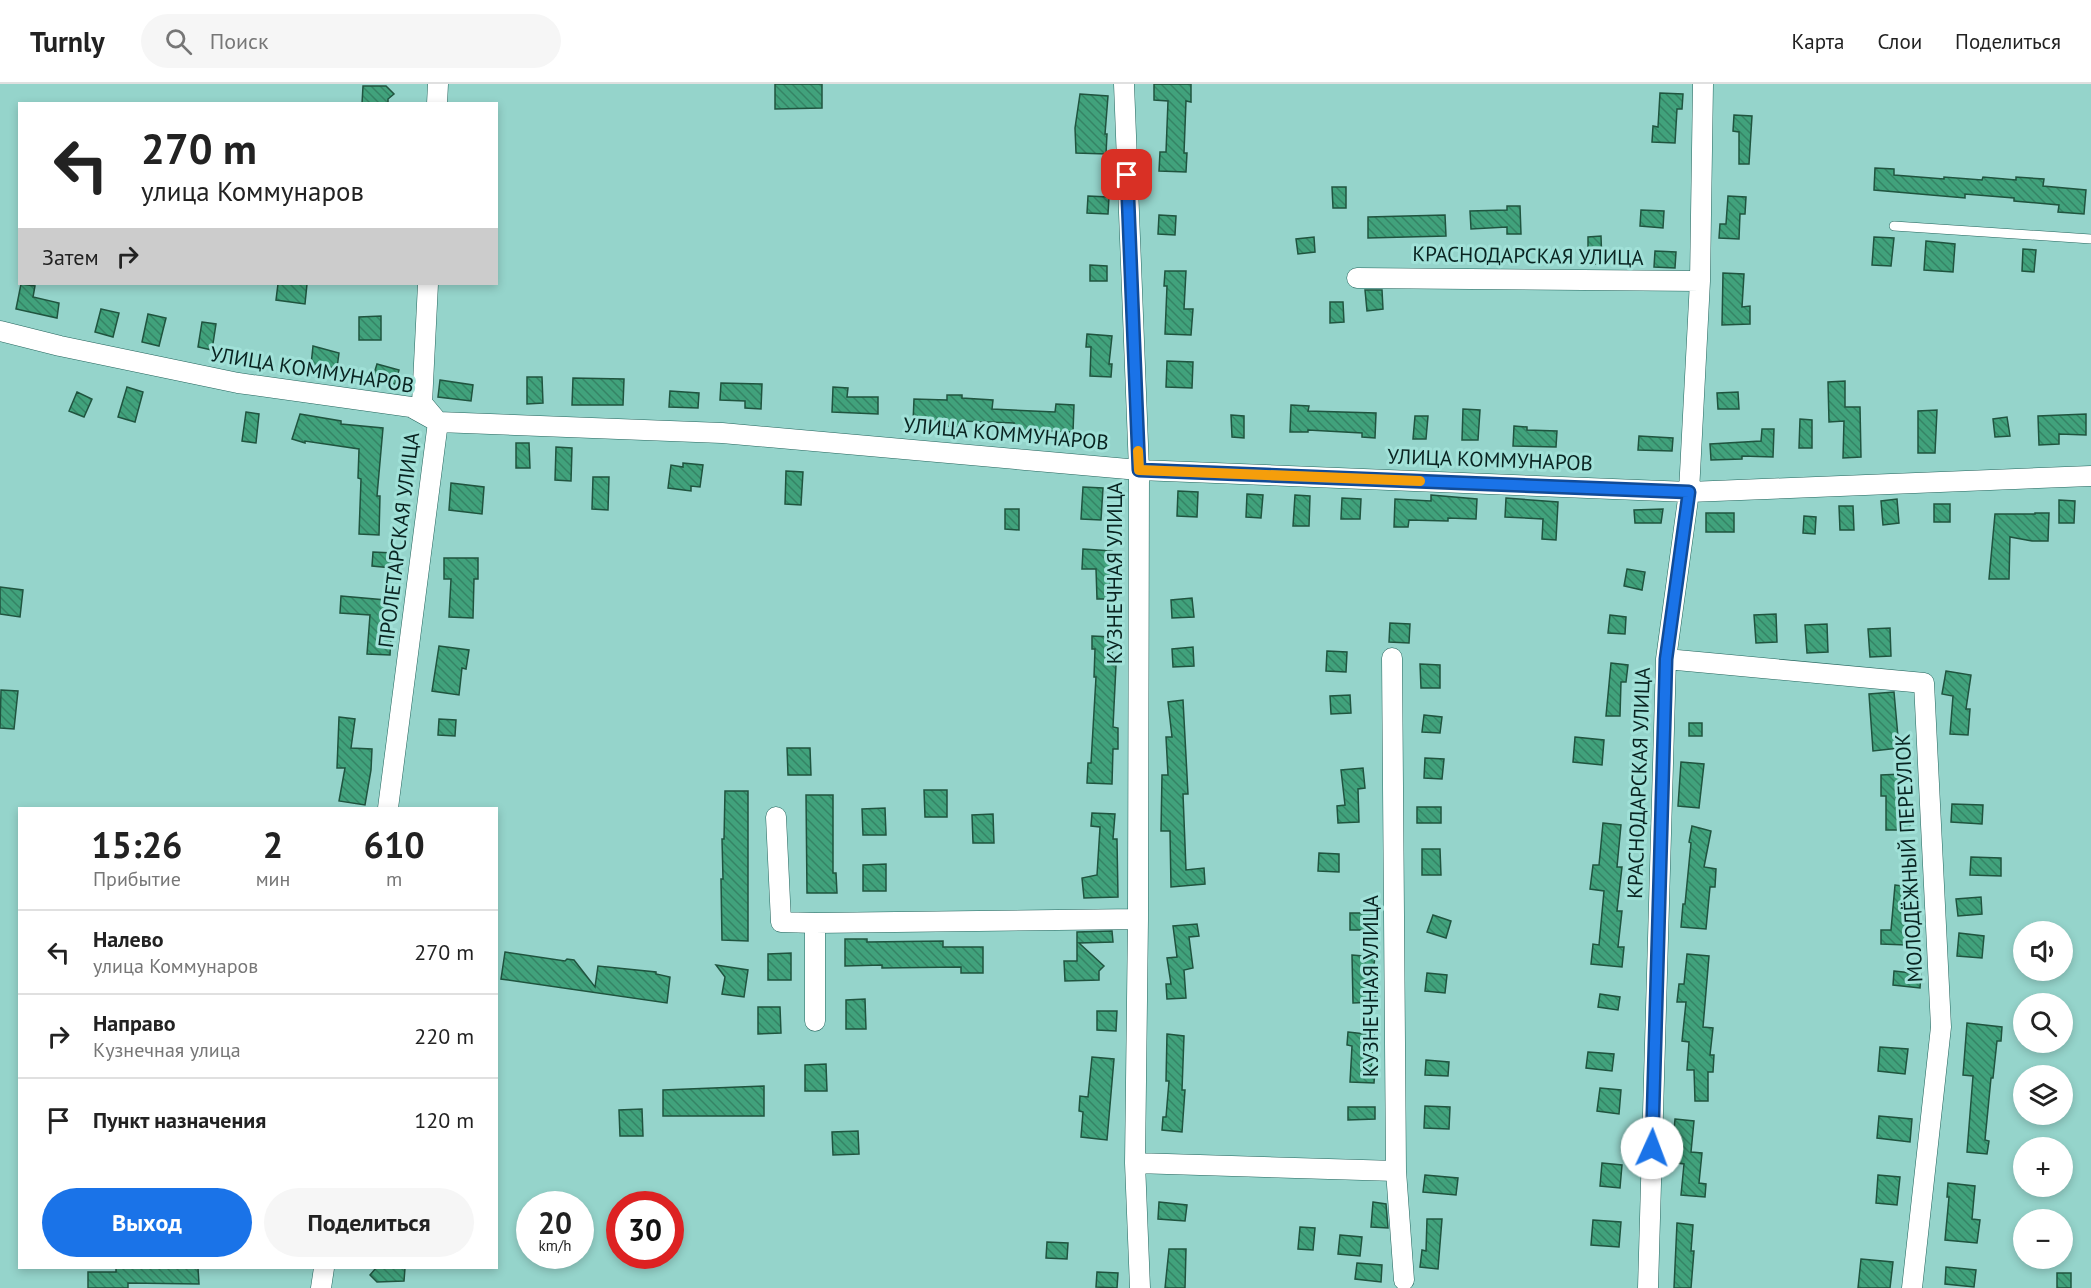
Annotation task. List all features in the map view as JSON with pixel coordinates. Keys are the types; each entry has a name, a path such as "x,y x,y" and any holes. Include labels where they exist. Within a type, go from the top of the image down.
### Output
{"street":[{"path":"437,102 438,84"},
{"name":"КУЗНЕЧНАЯ УЛИЦА","path":"1124,84 1139,470 1135,1163 1140,1288"},
{"name":"КРАСНОДАРСКАЯ УЛИЦА","path":"1648,1288 1666,659 1689,492 1700,281 1703,84"},
{"name":"КРАСНОДАРСКАЯ УЛИЦА","path":"1357,278 1700,281"},
{"name":"ПРОЛЕТАРСКАЯ УЛИЦА","path":"388,807 438,422 422,404 428,285"},
{"name":"УЛИЦА КОММУНАРОВ","path":"0,331 60,346 238,383 411,407 438,422 722,433 1139,470 1689,492 2091,476"},
{"name":"КУЗНЕЧНАЯ УЛИЦА","path":"1392,658 1396,1171 1404,1280"},
{"name":"МОЛОДЁЖНЫЙ ПЕРЕУЛОК","path":"1666,659 1924,683 1941,1027 1912,1288"},
{"path":"776,817 781,922 1138,919"},
{"path":"815,923 815,1021"},
{"path":"1135,1163 1396,1171"},
{"path":"321,1288 324,1269"}],"lane":[{"path":"1894,226 2091,239"}],"building":[{"path":"775,84 822,84 822,108 775,109"},
{"path":"1154,84 1191,84 1191,102 1186,101 1184,153 1187,153 1186,172 1159,171 1160,152 1166,152 1168,101 1154,100"},
{"path":"363,86 386,86 394,94 388,102 362,102"},
{"path":"1660,93 1683,94 1682,109 1677,109 1675,143 1652,142 1653,126 1658,127"},
{"path":"1080,94 1108,96 1106,154 1076,153 1075,128"},
{"path":"1734,115 1752,116 1749,164 1739,164 1739,132 1733,131"},
{"path":"1875,168 1894,169 1894,175 1944,179 1944,177 1982,180 1983,177 2016,180 2016,177 2044,179 2043,186 2086,190 2084,214 2058,212 2059,205 2014,201 2014,198 1965,194 1965,198 1874,190"},
{"path":"1332,187 1346,187 1346,208 1333,208"},
{"path":"1088,196 1109,197 1108,214 1087,213"},
{"path":"1728,196 1746,197 1745,214 1740,214 1739,239 1719,238 1720,224 1726,224"},
{"path":"1507,206 1520,206 1521,234 1507,234 1507,227 1471,229 1470,211 1507,210"},
{"path":"1641,210 1664,211 1663,228 1640,226"},
{"path":"1159,215 1176,216 1175,235 1158,234"},
{"path":"1445,215 1446,236 1368,238 1368,217"},
{"path":"1601,236 1602,264 1588,264 1588,237"},
{"path":"1314,237 1315,252 1298,254 1296,239"},
{"path":"1874,237 1894,238 1891,266 1872,265"},
{"path":"1926,241 1955,244 1953,272 1924,270"},
{"path":"2023,249 2036,250 2034,272 2022,271"},
{"path":"1655,251 1676,252 1675,268 1654,267"},
{"path":"1090,265 1107,266 1107,281 1090,281"},
{"path":"1165,271 1186,271 1184,309 1193,309 1191,335 1165,334 1167,286 1164,286"},
{"path":"1723,273 1744,274 1742,307 1750,306 1750,324 1722,325"},
{"path":"21,285 35,286 33,297 59,303 57,318 16,309"},
{"path":"278,285 307,285 305,304 276,300"},
{"path":"1365,290 1382,290 1383,309 1367,311"},
{"path":"1330,302 1343,302 1344,322 1330,323"},
{"path":"101,309 119,313 113,337 95,332"},
{"path":"148,314 166,318 159,346 142,342"},
{"path":"381,316 381,340 359,340 359,317"},
{"path":"202,322 216,324 212,350 198,347"},
{"path":"1087,334 1112,336 1109,364 1112,364 1111,377 1090,376 1091,347 1086,347"},
{"path":"313,346 339,353 337,368 311,365"},
{"path":"1167,361 1193,362 1192,388 1166,387"},
{"path":"377,364 399,370 395,384 373,377"},
{"path":"527,377 542,377 543,403 527,404"},
{"path":"573,378 624,379 623,405 572,405"},
{"path":"440,380 473,385 471,401 438,397"},
{"path":"1845,381 1845,407 1860,407 1861,457 1843,458 1844,421 1829,422 1828,382"},
{"path":"721,383 762,384 761,409 745,408 745,401 720,400"},
{"path":"127,387 143,392 135,422 118,417"},
{"path":"833,387 848,388 847,397 878,397 878,414 832,412"},
{"path":"670,391 699,393 698,408 669,407"},
{"path":"77,392 92,399 84,417 69,411"},
{"path":"1738,392 1739,409 1718,409 1717,393"},
{"path":"947,395 993,400 992,409 1055,412 1056,404 1074,405 1073,432 1033,430 1032,438 1014,437 1014,423 961,421 961,427 913,422 914,399 947,400"},
{"path":"1291,405 1309,406 1308,411 1376,413 1375,438 1362,437 1362,433 1308,430 1308,432 1290,432"},
{"path":"1463,409 1480,410 1478,440 1462,440"},
{"path":"1937,410 1935,453 1918,453 1918,411"},
{"path":"246,412 259,414 256,443 242,441"},
{"path":"300,414 341,421 341,424 383,428 377,496 380,496 379,535 359,534 361,479 358,478 359,449 305,441 305,443 292,439"},
{"path":"2086,414 2086,435 2059,434 2059,444 2039,445 2038,416"},
{"path":"1231,415 1244,416 1244,438 1232,437"},
{"path":"1415,416 1428,416 1426,439 1413,439"},
{"path":"2007,417 2010,436 1995,437 1993,419"},
{"path":"1800,419 1812,420 1812,448 1799,448"},
{"path":"1514,426 1527,427 1527,430 1557,431 1556,447 1513,446"},
{"path":"1762,429 1774,429 1773,457 1742,456 1742,459 1711,460 1710,444 1761,441"},
{"path":"1639,436 1673,438 1672,451 1638,450"},
{"path":"516,443 529,443 530,468 516,468"},
{"path":"556,447 572,448 571,481 555,480"},
{"path":"683,463 703,465 700,487 691,486 691,491 668,488 671,465 683,467"},
{"path":"786,471 803,472 801,505 785,504"},
{"path":"593,477 609,477 608,510 592,509"},
{"path":"451,483 484,487 482,514 449,510"},
{"path":"1083,487 1103,488 1101,520 1081,519"},
{"path":"1178,491 1198,492 1197,517 1177,516"},
{"path":"1247,494 1263,495 1261,518 1246,517"},
{"path":"1295,495 1310,496 1309,526 1293,526"},
{"path":"1431,495 1477,499 1476,519 1409,520 1408,527 1394,527 1395,499 1431,501"},
{"path":"1342,498 1361,499 1360,519 1341,519"},
{"path":"1506,498 1558,502 1556,540 1542,539 1543,519 1505,517"},
{"path":"1897,499 1899,523 1883,525 1881,501"},
{"path":"2059,500 2075,501 2074,523 2059,523"},
{"path":"1934,504 1950,504 1950,522 1934,522"},
{"path":"1839,506 1853,506 1854,530 1840,530"},
{"path":"1005,509 1019,509 1019,530 1005,529"},
{"path":"1663,509 1661,523 1635,523 1634,510"},
{"path":"1706,513 1734,513 1734,532 1706,532"},
{"path":"2049,513 2048,541 2010,537 2009,579 1989,579 1995,514"},
{"path":"1804,516 1816,517 1815,534 1803,533"},
{"path":"1083,549 1112,551 1111,570 1109,570 1111,599 1097,599 1096,569 1082,569"},
{"path":"373,552 393,553 392,568 372,566"},
{"path":"444,558 478,558 478,579 474,579 473,618 449,617 451,579 444,579"},
{"path":"1627,569 1645,572 1642,590 1624,586"},
{"path":"0,587 23,590 20,617 0,614"},
{"path":"341,596 386,600 383,635 391,635 390,655 367,654 370,615 340,613"},
{"path":"1192,598 1194,617 1172,618 1171,600"},
{"path":"1776,614 1777,642 1756,643 1754,615"},
{"path":"1610,615 1626,617 1625,634 1608,633"},
{"path":"1390,623 1410,624 1409,643 1389,642"},
{"path":"1827,624 1828,652 1807,653 1805,625"},
{"path":"1890,628 1891,656 1870,657 1868,629"},
{"path":"1092,636 1113,637 1112,665 1116,665 1113,727 1118,728 1118,749 1113,749 1112,784 1087,783 1088,763 1091,763 1096,677 1094,677 1095,649 1092,649"},
{"path":"439,646 469,650 466,669 462,668 459,695 432,691"},
{"path":"1193,647 1194,666 1173,667 1172,649"},
{"path":"1327,651 1347,652 1346,672 1326,671"},
{"path":"1611,663 1628,665 1626,682 1621,682 1620,716 1606,716"},
{"path":"1420,664 1440,665 1440,688 1421,688"},
{"path":"1946,671 1971,675 1966,709 1970,709 1968,735 1950,734 1953,696 1942,694"},
{"path":"1,690 18,691 14,729 0,728"},
{"path":"1894,692 1899,748 1873,751 1869,694"},
{"path":"1350,695 1351,713 1331,714 1330,696"},
{"path":"1183,700 1188,794 1183,794 1186,870 1204,868 1205,884 1171,887 1170,831 1161,831 1162,775 1168,775 1166,737 1172,737 1168,702"},
{"path":"1424,715 1442,717 1440,733 1422,732"},
{"path":"339,717 355,719 351,748 372,749 365,805 339,801 345,768 337,768"},
{"path":"439,719 456,720 455,736 438,735"},
{"path":"1689,723 1702,723 1702,736 1689,736"},
{"path":"1575,737 1604,740 1602,765 1573,762"},
{"path":"787,748 810,748 811,775 788,775"},
{"path":"1425,758 1444,759 1442,779 1424,778"},
{"path":"1681,762 1704,764 1699,808 1678,806"},
{"path":"1363,768 1365,788 1358,789 1359,822 1338,823 1337,806 1345,805 1341,770"},
{"path":"1902,774 1903,813 1910,813 1910,830 1886,830 1886,796 1881,796 1881,775"},
{"path":"924,790 947,790 947,817 925,817"},
{"path":"725,791 748,791 748,941 722,940 721,879 723,879 722,839 724,839"},
{"path":"806,795 833,795 833,873 836,873 837,893 807,893"},
{"path":"1952,804 1983,805 1982,824 1951,822"},
{"path":"1417,807 1441,807 1441,823 1417,823"},
{"path":"885,808 886,835 863,835 862,809"},
{"path":"1092,813 1115,814 1113,839 1117,839 1118,897 1084,898 1082,878 1097,875 1100,827 1091,826"},
{"path":"993,814 994,843 973,843 972,815"},
{"path":"1603,823 1621,825 1617,867 1622,867 1617,911 1622,911 1618,947 1624,947 1622,967 1591,964 1593,944 1599,945 1604,891 1590,889 1593,865 1599,865"},
{"path":"1692,826 1711,831 1704,867 1716,869 1715,887 1710,887 1706,929 1681,927"},
{"path":"1422,849 1440,849 1441,875 1422,875"},
{"path":"1319,853 1339,854 1339,872 1318,871"},
{"path":"1971,857 2001,858 2001,876 1970,875"},
{"path":"886,864 886,891 863,891 863,865"},
{"path":"1895,885 1916,888 1914,910 1907,909 1906,945 1881,944 1881,930 1891,930"},
{"path":"1981,897 1982,914 1958,916 1956,899"},
{"path":"1350,913 1376,913 1376,930 1350,930"},
{"path":"1433,915 1451,921 1446,938 1427,932"},
{"path":"1197,924 1199,936 1189,937 1193,968 1184,970 1186,998 1167,999 1166,984 1171,984 1167,958 1177,957 1173,926"},
{"path":"1112,931 1113,942 1079,943 1104,966 1099,971 1099,980 1065,981 1064,961 1077,961 1077,932"},
{"path":"1959,933 1984,936 1982,958 1957,956"},
{"path":"845,939 867,939 867,942 943,941 943,947 983,947 983,973 961,973 961,967 845,966"},
{"path":"505,952 565,961 574,960 595,987 598,966 656,972 656,974 670,977 667,1003 501,979"},
{"path":"791,953 791,980 768,980 768,954"},
{"path":"1687,954 1709,956 1703,1027 1713,1028 1710,1055 1714,1055 1713,1072 1708,1072 1708,1101 1695,1101 1694,1070 1687,1070 1689,1042 1682,1041 1686,1002 1677,1002 1679,984 1684,984"},
{"path":"1352,955 1375,957 1371,987 1375,986 1376,1002 1353,1003"},
{"path":"716,965 748,970 744,997 722,994 725,977"},
{"path":"1894,971 1921,974 1920,988 1893,985"},
{"path":"1427,973 1447,975 1445,993 1425,991"},
{"path":"1600,994 1620,997 1618,1010 1598,1007"},
{"path":"865,999 866,1029 846,1029 846,1000"},
{"path":"758,1007 780,1007 781,1033 758,1034"},
{"path":"1097,1011 1117,1011 1116,1031 1097,1030"},
{"path":"1967,1023 2002,1027 2001,1041 1997,1041 1993,1078 1991,1078 1985,1140 1989,1141 1987,1154 1967,1152 1973,1076 1963,1075"},
{"path":"1348,1032 1374,1035 1371,1070 1375,1070 1374,1083 1350,1082 1352,1046 1347,1045"},
{"path":"1167,1034 1184,1036 1182,1090 1185,1090 1182,1132 1162,1130 1163,1117 1166,1117 1169,1081 1166,1081"},
{"path":"1880,1047 1908,1049 1905,1074 1878,1071"},
{"path":"1588,1052 1614,1054 1612,1071 1586,1068"},
{"path":"1092,1057 1114,1059 1107,1140 1081,1137 1083,1112 1079,1111 1080,1096 1088,1097"},
{"path":"1426,1060 1449,1062 1448,1076 1425,1075"},
{"path":"826,1064 827,1091 805,1091 805,1065"},
{"path":"764,1086 764,1116 663,1116 663,1090"},
{"path":"1600,1088 1621,1090 1619,1114 1597,1111"},
{"path":"1425,1106 1450,1107 1449,1129 1424,1128"},
{"path":"1348,1107 1375,1107 1375,1119 1348,1120"},
{"path":"642,1109 643,1136 620,1136 619,1110"},
{"path":"1879,1116 1912,1119 1910,1142 1877,1138"},
{"path":"1675,1119 1694,1121 1691,1152 1702,1153 1699,1183 1706,1184 1705,1197 1681,1195 1684,1164 1677,1163 1679,1142 1673,1142"},
{"path":"858,1131 859,1154 833,1155 832,1132"},
{"path":"1602,1163 1622,1165 1620,1188 1600,1186"},
{"path":"1425,1175 1458,1178 1456,1195 1423,1192"},
{"path":"1878,1175 1900,1177 1897,1205 1876,1203"},
{"path":"1948,1183 1975,1186 1972,1219 1980,1220 1977,1243 1945,1240"},
{"path":"1159,1202 1187,1205 1185,1221 1158,1219"},
{"path":"1373,1202 1386,1204 1388,1228 1371,1227"},
{"path":"1427,1219 1442,1219 1438,1269 1420,1267 1422,1250 1426,1251"},
{"path":"1593,1220 1621,1222 1619,1247 1591,1245"},
{"path":"1677,1223 1693,1225 1691,1251 1694,1251 1691,1288 1674,1288"},
{"path":"1300,1227 1315,1228 1313,1250 1298,1249"},
{"path":"1340,1235 1362,1237 1360,1256 1338,1254"},
{"path":"1047,1242 1068,1243 1067,1259 1046,1258"},
{"path":"1169,1249 1186,1249 1185,1288 1165,1288"},
{"path":"1861,1259 1893,1262 1890,1288 1858,1288"},
{"path":"1357,1263 1382,1265 1381,1282 1355,1279"},
{"path":"1946,1267 1976,1270 1974,1287 1945,1284"},
{"path":"116,1269 198,1269 199,1284 128,1283 128,1288 88,1288 88,1272 116,1272"},
{"path":"375,1269 405,1269 404,1281 377,1282 370,1275"},
{"path":"1097,1272 1118,1273 1117,1288 1096,1287"},
{"path":"2057,1273 2071,1273 2071,1288 2057,1288"}],"slow traffic":[{"path":"1138,451 1139,470 1420,481"}],"route":[{"path":"1127,175 1139,470 1689,492 1666,659 1652,1148"}]}
